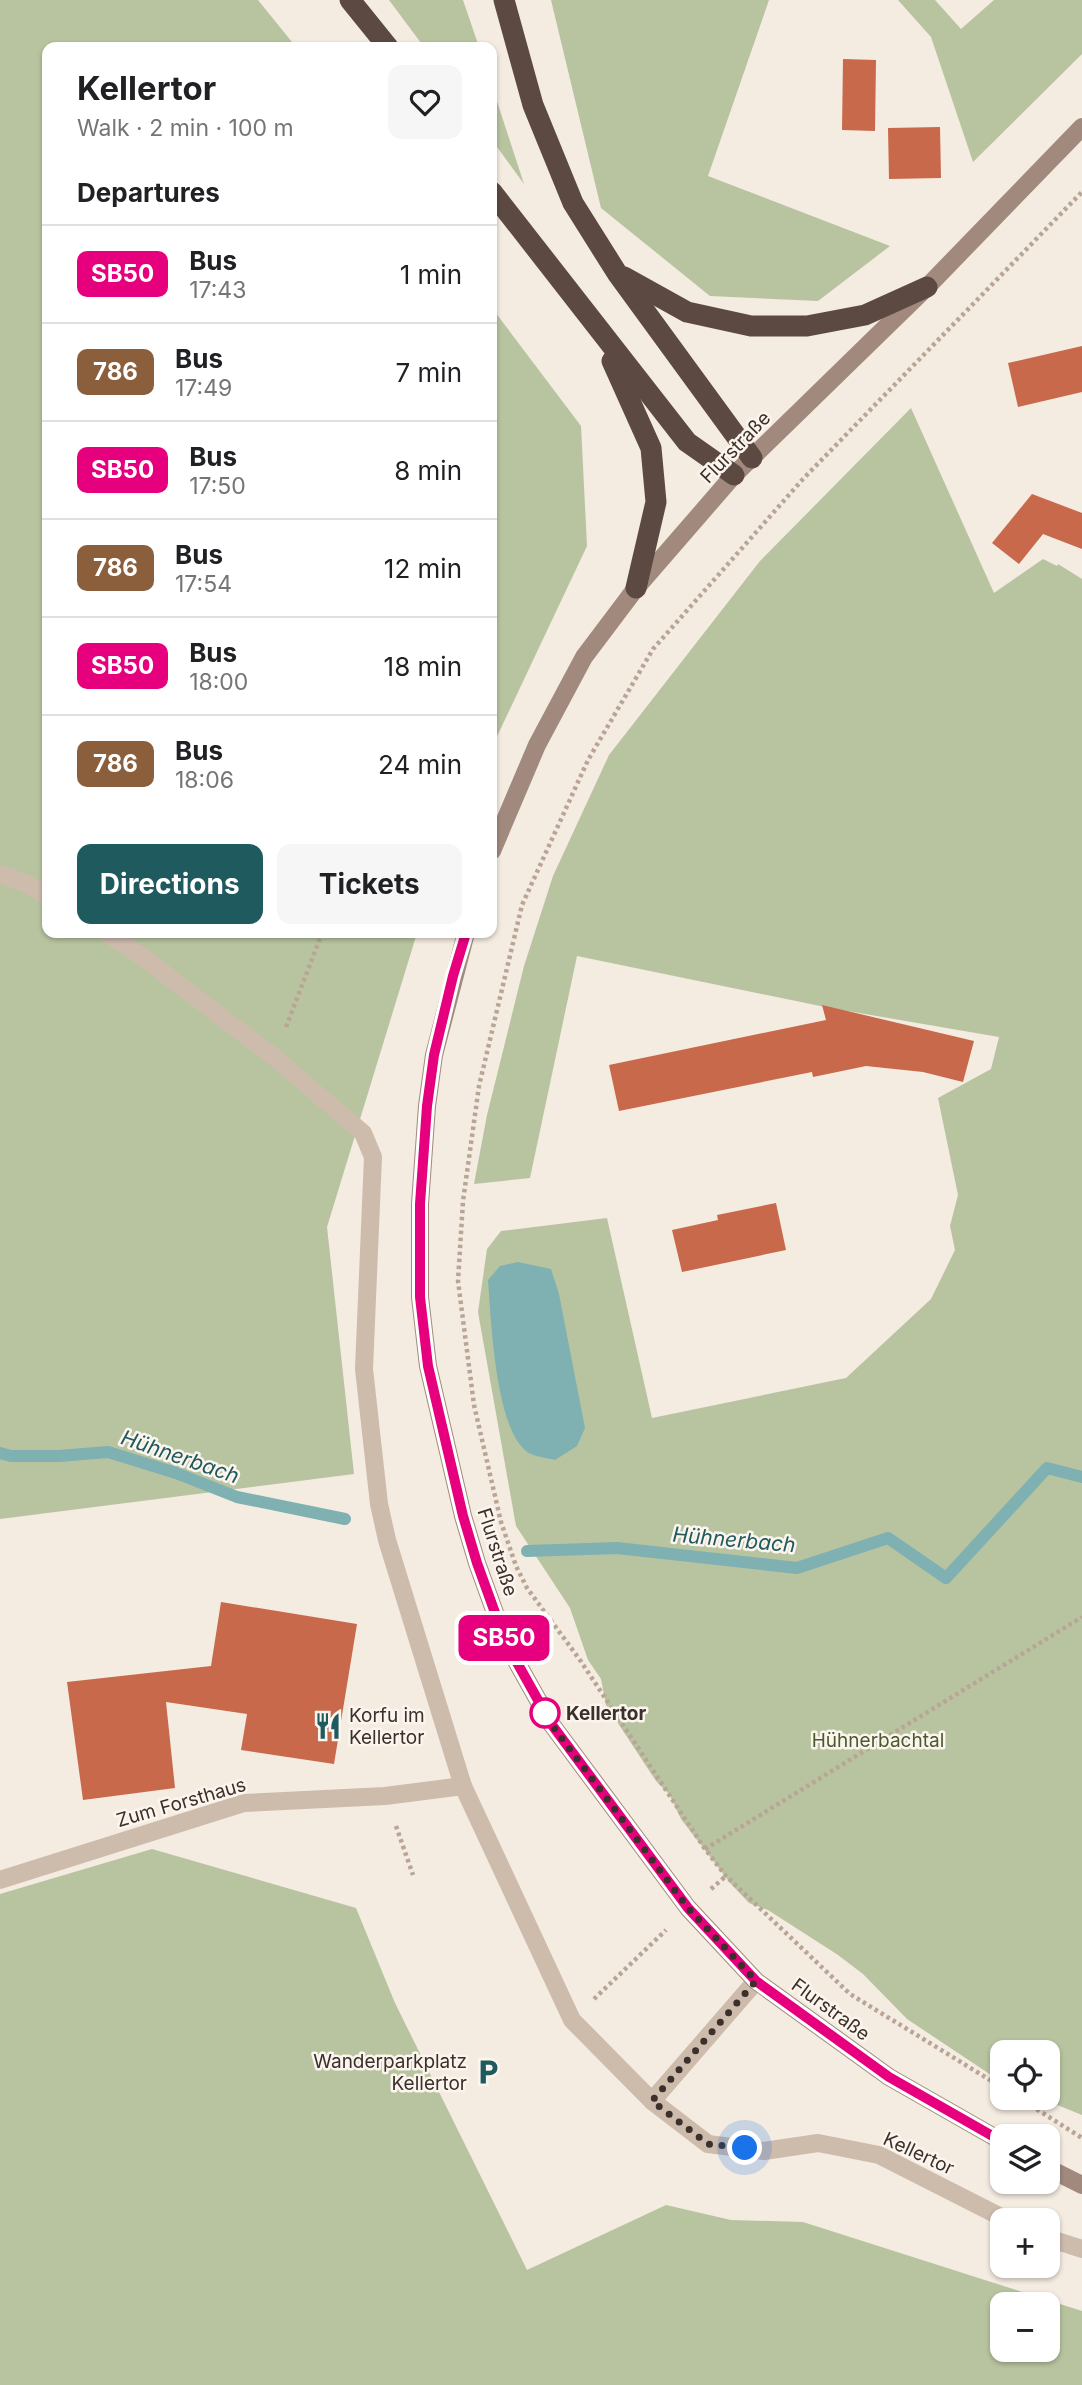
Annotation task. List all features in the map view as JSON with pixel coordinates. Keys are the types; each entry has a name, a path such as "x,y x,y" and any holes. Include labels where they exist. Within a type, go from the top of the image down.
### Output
{"highway":[{"path":"350,0 384,42"},
{"path":"504,0 533,105 573,203 617,273 752,458"},
{"path":"497,199 687,442 734,475"},
{"path":"617,273 687,312 751,326 807,326 865,315 926,287"},
{"path":"600,333 651,448 656,502 636,587"}],"main road":[{"name":"Flurstraße","path":"497,839 537,745 578,668 636,587 734,475 926,287 1082,127"},
{"name":"Flurstraße","path":"464,938 434,1055 427,1106 420,1204 420,1297 428,1366 463,1516 506,1643 552,1725 688,1908 756,1981 889,2077 990,2135"},
{"path":"1060,2174 1082,2185"}],"street":[{"path":"0,874 42,893"},
{"name":"Kellertor","path":"114,938 274,1057 363,1133 373,1157 364,1369 379,1504 387,1540 463,1786 572,2020 652,2101 708,2144 764,2151 818,2143 879,2155 990,2211"},
{"name":"Zum Forsthaus","path":"0,1880 244,1802 385,1796 463,1786"},
{"path":"652,2101 756,1981"},
{"path":"1060,2242 1082,2249"}],"path":[{"path":"990,2080 850,1994 726,1876 705,1849 580,1660 527,1588 516,1566 501,1522 474,1405 458,1281 463,1201 479,1086 522,905 588,760 653,649 803,479 1082,192"},
{"path":"274,1057 320,938"},
{"path":"705,1849 1082,1617"},
{"path":"385,1796 413,1875"},
{"path":"572,2020 688,1908"},
{"path":"1038,2110 1082,2138"}],"green space":[{"path":"0,0 258,0 292,42 42,42 42,938 415,938 327,1227 354,1474 0,1519"},
{"path":"389,0 463,0 477,42 420,42"},
{"path":"551,0 769,0 708,176 890,246 818,301 710,296 601,208"},
{"path":"898,0 935,0 961,29 994,0 1082,0 1082,54 973,162 931,37"},
{"path":"497,101 524,184 497,147"},
{"path":"497,315 581,426 587,546 497,736"},
{"name":"Hühnerbachtal","path":"911,408 994,593 1043,559 1057,566 1058,564 1082,579 1082,2115 1060,2106 1060,2040 990,2040 990,2074 907,2019 863,1974 838,1955 768,1910 749,1903 681,1819 669,1794 656,1781 606,1705 601,1679 588,1660 570,1608 516,1526 478,1312 487,1249 501,1231 607,1218 652,1418 846,1378 931,1299 955,1250 950,1226 958,1195 938,1098 991,1069 999,1037 830,1008 577,956 530,1178 474,1184 487,1115 524,966 553,876 609,755 760,561"},
{"path":"152,1849 356,1908 395,2003 527,2270 666,2205 731,2220 803,2222 1022,2292 990,2292 990,2362 1060,2362 1060,2304 1082,2311 1082,2385 0,2385 0,1894"}],"water":[{"path":"518,1262 551,1269 559,1294 585,1428 577,1446 555,1460 529,1453 518,1441 509,1423 497,1373 488,1280 500,1266"}],"building":[{"path":"843,59 876,60 875,131 842,130"},
{"path":"940,127 941,178 889,179 888,128"},
{"path":"1082,346 1082,392 1018,407 1008,363"},
{"path":"1032,494 1082,513 1082,549 1043,534 1019,564 992,543"},
{"path":"822,1005 974,1041 963,1082 923,1072 866,1066 813,1077 812,1072 619,1111 609,1065 826,1020"},
{"path":"776,1203 786,1250 682,1272 672,1230 718,1220 717,1215"},
{"path":"221,1602 357,1624 334,1764 241,1750 247,1714 166,1702 175,1788 83,1800 67,1682 211,1666"}],"waterway":[{"name":"Hühnerbach","path":"0,1453 11,1456 59,1456 108,1452 176,1473 237,1497 345,1519"},
{"name":"Hühnerbach","path":"527,1551 617,1548 797,1568 888,1538 946,1578 1047,1468 1082,1477"}],"bus line":[{"name":"SB50","path":"464,938 434,1055 427,1106 420,1204 420,1297 428,1366 463,1516 506,1643 552,1725 688,1908 756,1981 889,2077 990,2135"}],"place":[{"name":"Kellertor","path":"545,1713"},
{"name":"Korfu im Kellertor","path":"328,1726"},
{"name":"Wanderparkplatz Kellertor","path":"488,2072"}],"route":[{"path":"545,1713 541,1704 552,1725 688,1908 756,1981 652,2101 708,2144 745,2148"}]}
